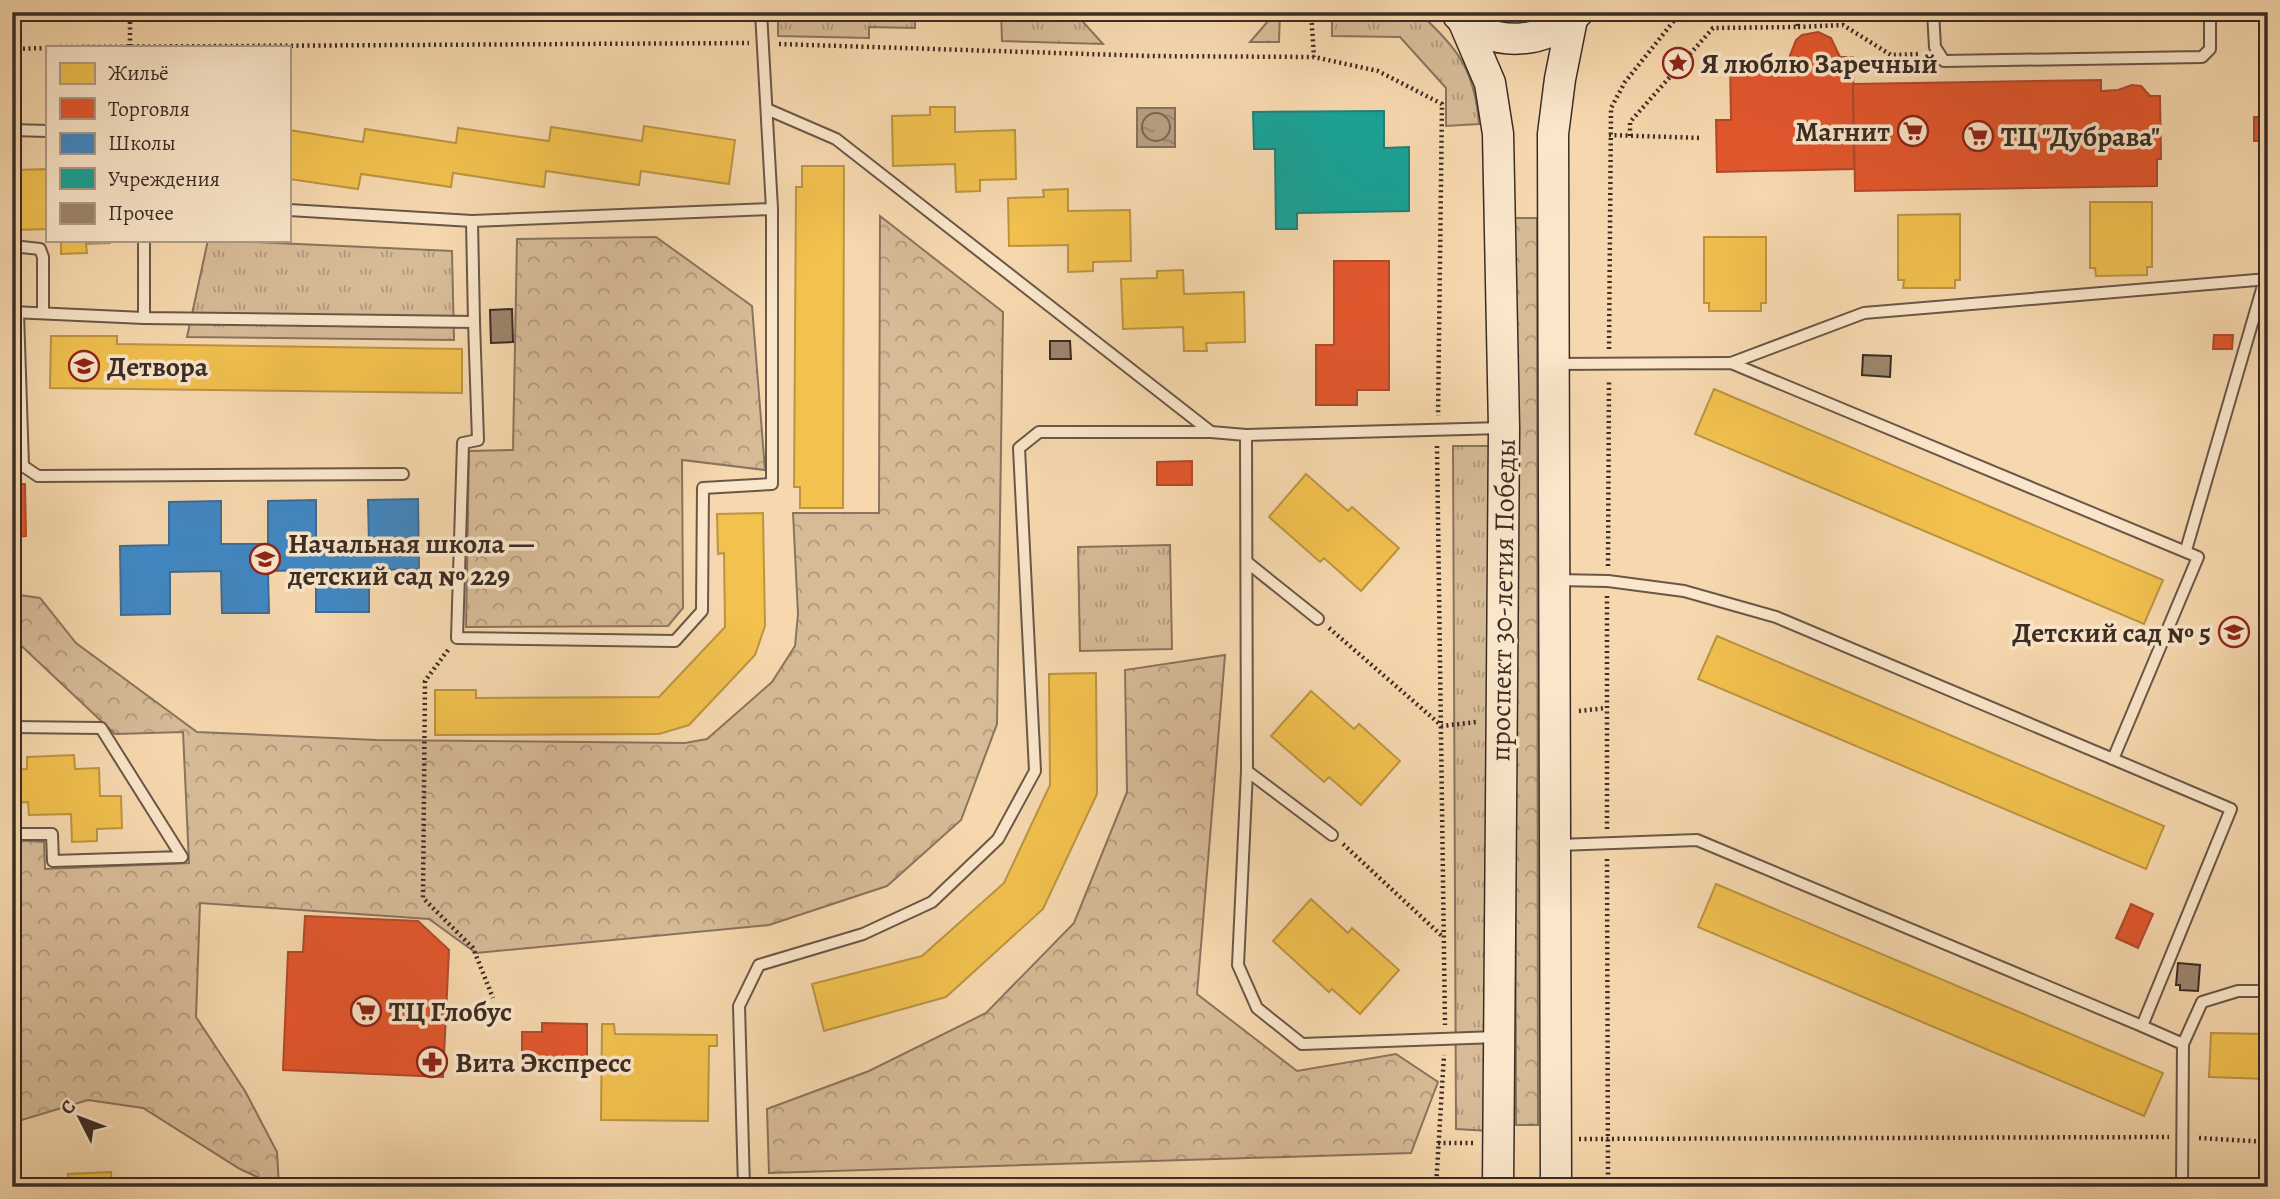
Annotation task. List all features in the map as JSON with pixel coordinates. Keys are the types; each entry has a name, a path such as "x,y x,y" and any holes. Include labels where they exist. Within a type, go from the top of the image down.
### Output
{"main road":[{"path":"1459,16 1488,34 1517,40 1547,34 1575,15"},
{"name":"проспект 30-летия Победы","path":"1556,1187 1553,134 1560,79 1575,15"},
{"name":"проспект 30-летия Победы","path":"1459,16 1490,83 1498,134 1504,428 1497,1187"}],"lane":[{"path":"472,221 478,440 463,443 457,638 676,641 702,611 703,488 772,484 772,209 769,110 761,12"},
{"path":"1933,12 1938,54 1944,61 2202,57 2208,55 2210,49 2210,12"},
{"path":"769,110 836,139 1211,432"},
{"path":"12,130 46,131"},
{"path":"290,210 472,221 772,209"},
{"path":"144,242 144,318"},
{"path":"12,246 40,249 43,257 43,313"},
{"path":"1555,364 1731,363 1864,313 2266,279 2186,550"},
{"path":"403,474 38,476 23,466 15,312 144,318 474,322"},
{"path":"1731,363 2198,557 2113,759"},
{"path":"744,1187 739,1006 759,965 863,934 932,901 998,839 1035,771 1019,448 1039,432 1211,432 1246,435 1504,428"},
{"path":"1246,435 1247,771 1238,965 1257,1008 1302,1044 1500,1037"},
{"path":"1248,563 1318,619"},
{"path":"1554,580 1608,581 1684,591 1776,617 2231,809 2142,1026"},
{"path":"12,727 101,728 182,857 52,861 52,834 12,834"},
{"path":"1247,771 1332,835"},
{"path":"1556,845 1697,840 2183,1044"},
{"path":"2182,1187 2180,1138 2183,1044 2202,1002 2238,991 2268,991"}],"path":[{"path":"130,12 129,46 763,43 1150,56 1314,58 1378,71 1442,104 1437,431 1445,1040 1436,1187"},
{"path":"1311,12 1314,58"},
{"path":"1608,1187 1609,135 1611,108 1625,82 1681,12"},
{"path":"1797,12 1798,26"},
{"path":"1630,136 1630,122 1713,28 1843,24 1891,55 1938,54"},
{"path":"12,49 46,48"},
{"path":"1609,135 1702,138"},
{"path":"1318,619 1442,726"},
{"path":"457,638 425,681 423,898 473,948 493,998"},
{"path":"1332,835 1443,936"},
{"path":"1606,1137 2180,1138 2268,1142"}],"green space":[{"path":"778,12 915,12 915,28 869,27 869,38 778,36"},
{"path":"1276,12 1280,12 1279,42 1250,42"},
{"path":"1332,12 1418,12 1462,61 1473,89 1479,124 1446,126 1446,88 1400,37 1332,36"},
{"path":"1001,13 1075,13 1103,44 1002,41"},
{"path":"880,216 1003,312 997,724 961,820 887,886 769,925 476,953 429,919 200,903 196,1017 245,1091 277,1152 279,1187 240,1169 143,1108 88,1100 12,1123 12,840 44,842 45,869 189,863 183,732 115,734 12,637 12,594 40,598 76,643 197,732 377,740 685,743 707,739 772,682 795,646 798,614 793,513 879,513"},
{"path":"1514,218 1537,218 1538,1125 1516,1125"},
{"path":"656,237 752,306 765,470 682,460 683,608 668,626 466,627 469,451 513,450 517,239"},
{"path":"208,242 452,251 454,340 187,337"},
{"path":"1453,446 1492,446 1490,1131 1456,1129"},
{"path":"1170,545 1172,649 1080,651 1078,547"},
{"path":"1225,655 1197,994 1297,1071 1396,1054 1438,1082 1411,1153 769,1173 767,1109 869,1071 986,1013 1074,923 1127,792 1125,670"}],"water":[{"path":"1137,108 1175,108 1175,147 1137,147"}],"building: Жильё":[{"path":"930,107 955,107 955,132 1015,130 1016,179 980,180 980,191 956,192 955,164 893,166 892,116 930,115"},
{"path":"644,126 735,140 729,184 641,171 639,185 546,171 544,187 453,173 451,187 361,174 358,189 290,179 290,130 363,142 365,129 456,143 458,128 549,141 551,127 642,141"},
{"path":"802,166 844,166 843,508 800,508 800,487 794,487 796,187 802,187"},
{"path":"46,169 46,229 18,230 18,215 12,215 15,170"},
{"path":"1068,189 1068,211 1130,210 1131,261 1093,262 1093,271 1068,272 1068,245 1009,246 1008,198 1044,197 1043,190"},
{"path":"2090,202 2152,202 2152,267 2147,267 2147,275 2096,276 2095,268 2090,268"},
{"path":"1960,214 1960,280 1955,280 1955,288 1903,288 1904,280 1898,280 1898,215"},
{"path":"1704,237 1766,237 1766,303 1761,303 1761,311 1709,311 1709,303 1704,303"},
{"path":"61,242 110,242 86,244 87,253 61,254"},
{"path":"1183,270 1184,294 1244,292 1245,342 1206,343 1207,351 1184,351 1183,327 1123,329 1121,279 1157,278 1157,271"},
{"path":"51,336 117,336 117,344 462,349 462,393 50,388"},
{"path":"1714,389 2163,580 2144,624 1695,434"},
{"path":"1306,474 1348,511 1352,507 1399,548 1361,591 1324,558 1320,562 1269,517"},
{"path":"763,513 765,626 755,655 689,725 659,734 435,735 435,690 476,690 476,698 659,697 725,627 724,553 718,554 717,514"},
{"path":"1717,636 2164,826 2146,869 1698,679"},
{"path":"1096,673 1097,794 1043,909 946,997 824,1031 812,984 922,956 1004,883 1050,785 1049,674"},
{"path":"1311,691 1354,729 1359,724 1400,761 1361,805 1329,777 1324,782 1271,736"},
{"path":"74,755 75,769 99,768 100,796 121,796 122,828 97,829 97,841 72,842 71,814 29,815 28,802 12,803 12,770 27,769 27,757"},
{"path":"1716,884 2163,1073 2144,1116 1698,927"},
{"path":"1311,899 1348,933 1352,928 1399,970 1360,1014 1332,989 1329,992 1273,941"},
{"path":"602,1024 614,1024 615,1034 717,1035 717,1046 709,1046 708,1121 601,1120"},
{"path":"2211,1033 2268,1034 2268,1079 2209,1077"},
{"path":"111,1172 112,1186 138,1187 47,1187 69,1186 68,1174"}],"building: Торговля":[{"path":"1818,32 1831,38 1840,57 1853,57 1854,169 1717,172 1716,120 1731,120 1730,59 1789,58 1796,40 1802,35"},
{"path":"2101,80 2101,91 2118,90 2132,85 2141,86 2150,96 2160,96 2161,159 2157,159 2157,186 1855,191 1853,84"},
{"path":"2254,117 2268,117 2268,141 2254,141"},
{"path":"1334,261 1389,261 1389,390 1357,390 1357,405 1316,405 1316,345 1334,345"},
{"path":"2214,335 2233,335 2232,349 2213,349"},
{"path":"1192,461 1192,485 1157,485 1157,462"},
{"path":"12,484 25,484 26,536 12,537"},
{"path":"2131,904 2153,914 2138,948 2116,938"},
{"name":"ТЦ Глобус","path":"305,916 418,921 449,950 443,1077 283,1070 288,952 303,952"},
{"path":"542,1023 587,1024 587,1060 567,1060 567,1073 522,1072 522,1032 542,1032"}],"building: Школы":[{"path":"418,499 419,569 369,570 369,612 316,612 316,570 268,571 269,613 222,613 221,571 170,572 170,614 121,615 120,546 169,545 169,502 221,501 221,544 268,544 268,501 316,500 316,543 369,543 368,500"}],"building: Учреждения":[{"path":"1384,111 1384,148 1409,147 1409,211 1297,213 1297,229 1276,229 1275,149 1254,149 1253,112"}],"building: Прочее":[{"path":"512,309 513,342 491,343 490,310"},
{"path":"1050,341 1070,341 1071,359 1050,359"},
{"path":"1863,355 1891,356 1890,377 1862,375"},
{"path":"2178,963 2200,965 2198,991 2180,990 2180,985 2176,985"}],"place":[{"name":"Я люблю Заречный","path":"1678,63"},
{"name":"Магнит","path":"1913,131"},
{"name":"ТЦ \"Дубрава\"","path":"1978,136"},
{"name":"Детвора","path":"84,366"},
{"name":"Начальная школа — детский сад № 229","path":"265,559"},
{"name":"Детский сад № 5","path":"2234,632"},
{"name":"ТЦ Глобус","path":"366,1011"},
{"name":"Вита Экспресс","path":"432,1062"}]}
